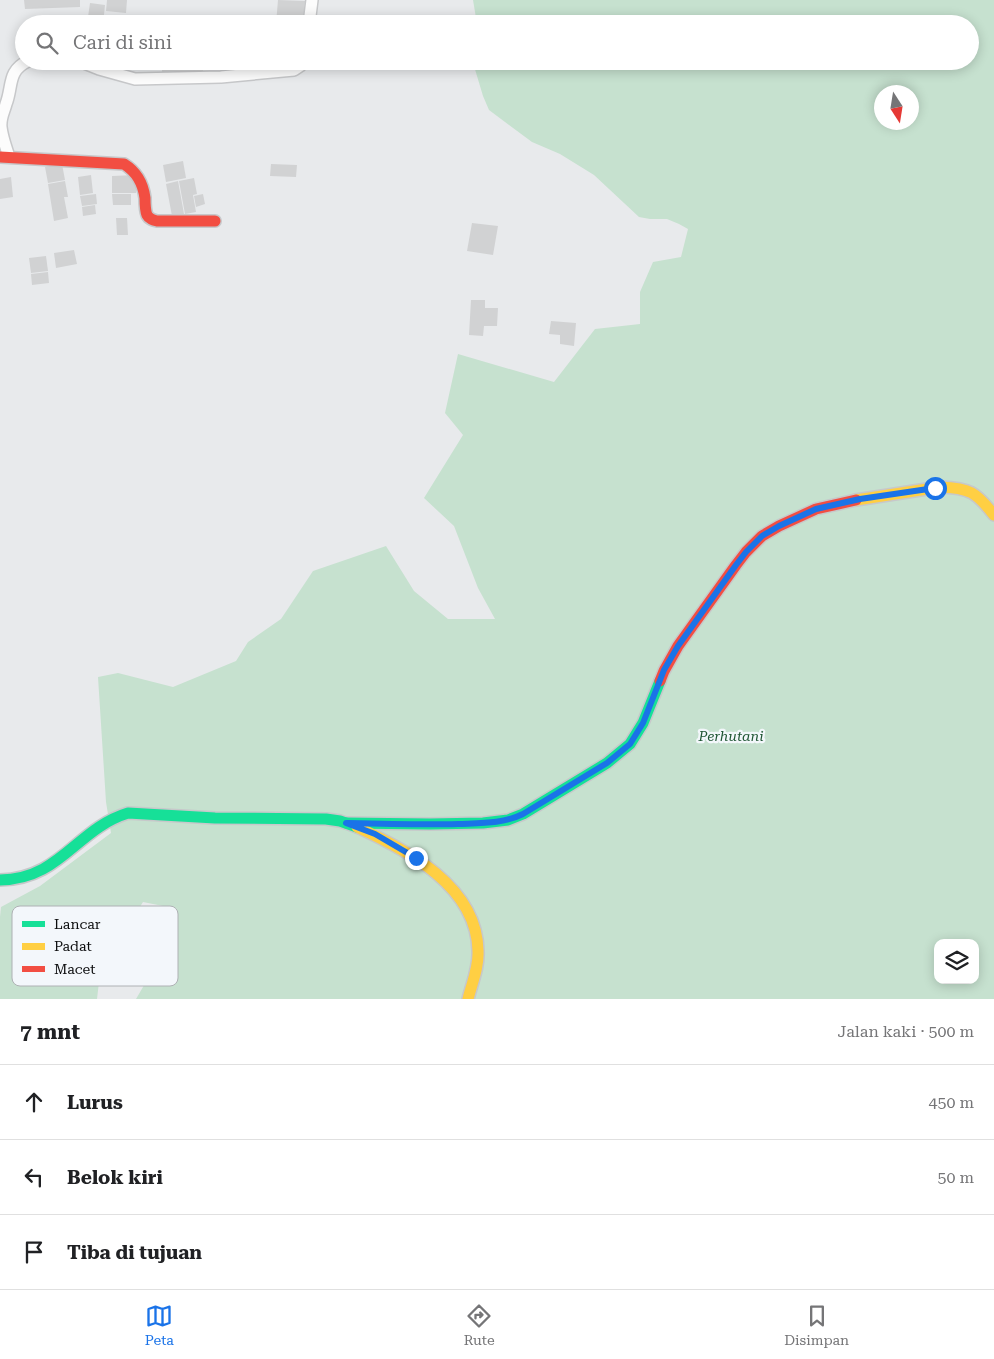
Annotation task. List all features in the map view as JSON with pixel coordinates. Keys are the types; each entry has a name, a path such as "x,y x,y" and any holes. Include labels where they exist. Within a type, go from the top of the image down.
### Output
{"street":[{"path":"310,15 312,0"},
{"path":"16,70 12,77 1,119 5,157 124,164 131,168 139,178 144,193 146,212 150,218 157,222 215,221"},
{"path":"102,70 135,79 221,77 294,70"},
{"path":"346,823 426,825 492,823 509,820 523,814 607,763 635,737 647,714 664,670 678,646 736,565 762,536 779,526 824,506 940,487 974,494 982,500 994,515"},
{"path":"0,880 22,878 52,865 102,823 114,816 128,813 214,818 328,819 346,823 375,834 416,858 438,874 468,910 476,930 479,956 478,968 468,999"}],"green space":[{"name":"Perhutani","path":"473,0 994,0 994,999 136,999 144,986 178,986 178,906 163,906 143,902 140,906 12,906 12,986 99,986 97,999 0,999 1,907 40,886 111,833 106,802 98,677 118,673 173,687 236,661 248,642 281,619 313,571 386,546 414,591 448,619 495,619 478,588 454,526 424,498 463,435 445,413 458,354 554,382 595,329 640,324 640,292 653,262 681,257 688,229 667,219 639,217 594,175 560,154 532,142 489,110 475,70 979,70 979,15 476,15"}],"building":[{"path":"24,0 80,0 80,7 25,9"},
{"path":"107,0 127,0 126,13 106,11"},
{"path":"278,0 305,1 304,15 277,15"},
{"path":"90,3 105,5 104,15 88,15"},
{"path":"162,70 180,71 162,72"},
{"path":"180,70 203,70 203,71"},
{"path":"183,161 186,178 166,182 163,165"},
{"path":"62,164 65,180 48,183 45,167"},
{"path":"271,164 297,165 296,177 270,176"},
{"path":"91,175 93,193 80,195 78,177"},
{"path":"136,175 136,193 112,193 112,176"},
{"path":"11,177 13,197 0,199 0,179"},
{"path":"194,178 197,194 193,195 196,212 185,214 179,181"},
{"path":"65,181 68,197 64,197 68,218 54,221 48,184"},
{"path":"178,181 184,214 172,216 166,184"},
{"path":"96,194 97,204 82,206 80,196"},
{"path":"112,194 131,194 131,205 113,205"},
{"path":"203,194 205,204 196,207 194,196"},
{"path":"95,205 96,214 83,216 82,207"},
{"path":"116,218 127,218 128,235 117,235"},
{"path":"472,223 498,226 493,255 467,251"},
{"path":"74,250 77,264 56,268 54,253"},
{"path":"46,256 48,271 31,273 29,258"},
{"path":"48,272 49,283 32,285 31,274"},
{"path":"471,300 485,300 485,308 498,308 497,326 484,326 483,336 469,335"},
{"path":"551,321 576,323 574,346 560,344 560,335 549,334"}],"traffic: fast":[{"path":"346,823 483,823 508,820 523,814 607,763 630,744 643,723 660,681"},
{"path":"0,880 21,877 54,863 95,830 110,820 128,813 215,818 326,819 340,821 357,827"}],"traffic: slow":[{"path":"856,500 940,487 950,488 966,490 977,496 994,515"},
{"path":"357,827 417,859 436,873 466,907 475,928 478,951 476,969 468,999"}],"traffic: jam":[{"path":"0,157 124,164 136,174 141,183 146,213 150,218 157,221 215,221"},
{"path":"660,681 678,646 736,565 762,536 816,509 856,500"}],"route":[{"path":"416,858 375,834 346,823 426,825 492,823 516,818 607,763 630,744 643,723 664,670 678,646 736,565 762,536 770,530 824,506 935,488"}]}
